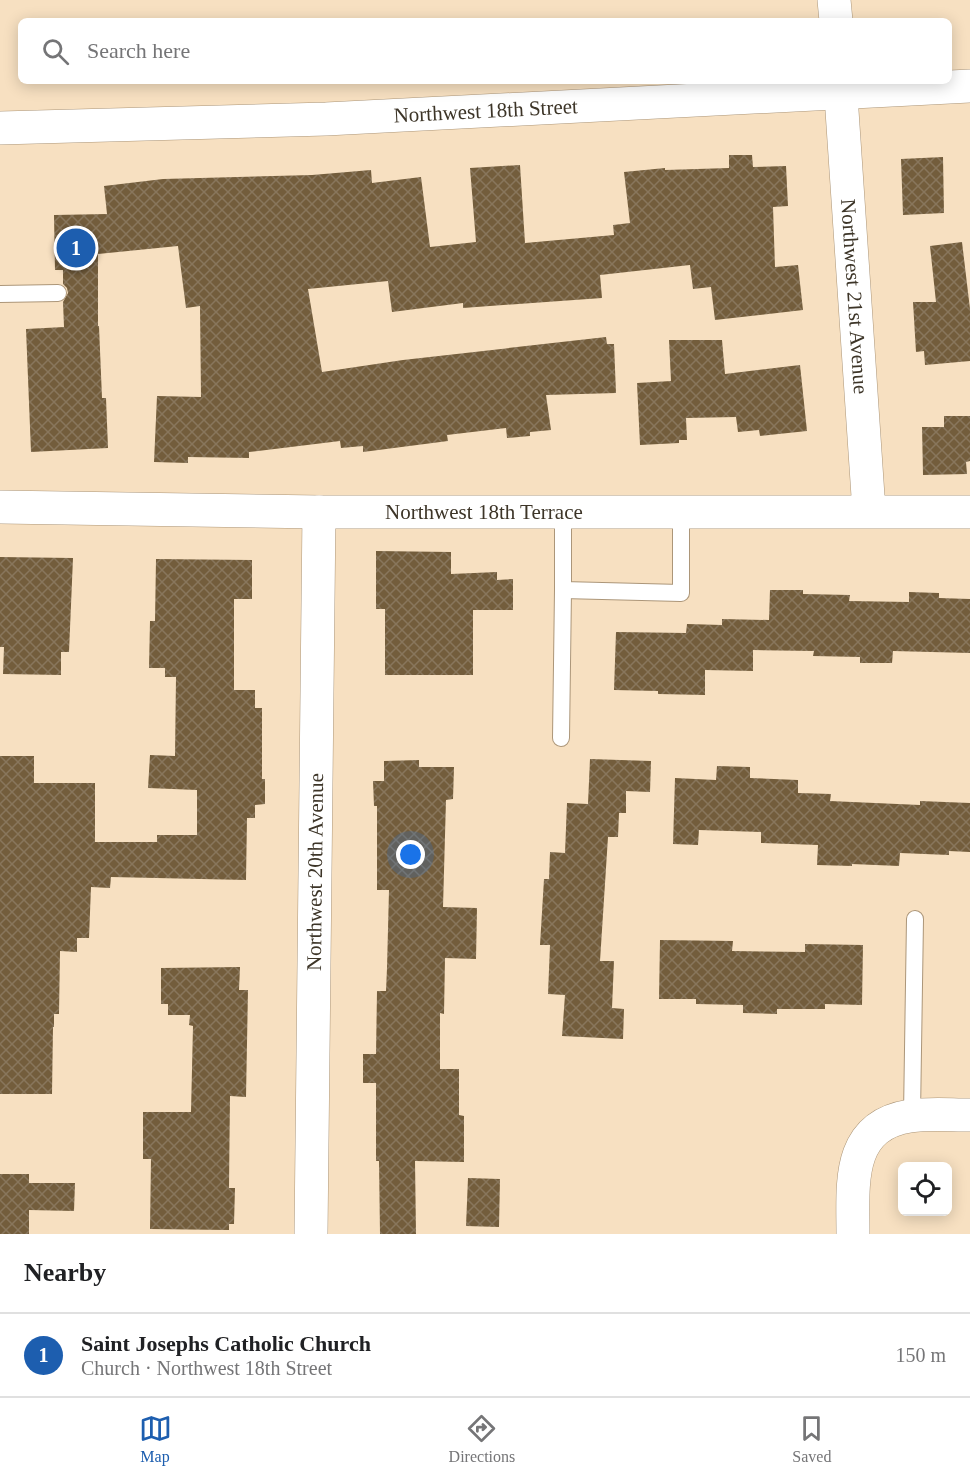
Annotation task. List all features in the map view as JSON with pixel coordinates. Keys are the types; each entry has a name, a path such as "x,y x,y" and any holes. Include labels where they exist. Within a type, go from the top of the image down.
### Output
{"street":[{"path":"834,0 836,18"},
{"name":"Northwest 18th Street","path":"0,128 326,119 841,87 970,86"},
{"name":"Northwest 21st Avenue","path":"841,87 869,511"},
{"name":"Northwest 18th Terrace","path":"0,507 319,512 970,512"},
{"name":"Northwest 20th Avenue","path":"311,1234 319,512"},
{"path":"853,1234 853,1188 862,1144 875,1129 891,1120 912,1115 970,1115"}],"lane":[{"path":"0,294 58,293"},
{"path":"561,738 563,511"},
{"path":"563,590 681,593 681,512"},
{"path":"912,1115 915,919"}],"building":[{"path":"729,155 752,155 753,167 786,166 788,206 773,207 775,267 798,265 803,310 715,320 711,287 693,289 690,265 600,275 602,298 463,308 463,303 392,312 388,281 308,289 322,372 403,360 606,337 607,344 614,344 616,393 546,395 551,430 530,432 530,436 507,438 506,428 447,435 448,441 363,452 363,446 341,448 340,441 249,452 249,458 188,457 188,463 154,462 157,396 201,397 200,306 186,308 178,246 98,254 98,326 102,398 106,398 108,448 31,452 26,329 64,327 63,302 68,293 63,284 63,270 55,270 54,215 107,214 104,186 163,179 312,175 371,170 372,183 421,177 430,247 476,242 470,168 520,165 525,243 614,235 613,225 630,223 624,172 665,168 665,170 729,168"},
{"path":"943,157 944,213 903,215 901,159"},
{"path":"962,242 970,309 970,361 925,365 924,351 916,352 913,302 936,302 930,246"},
{"path":"669,340 722,340 725,374 800,365 807,431 760,436 759,430 738,432 736,417 686,418 687,440 679,440 679,443 640,445 637,383 671,381"},
{"path":"944,416 970,416 970,461 966,462 967,474 923,475 922,427 944,427"},
{"path":"376,551 451,552 451,574 497,572 497,580 513,579 513,610 473,610 473,675 385,675 385,609 376,609"},
{"path":"0,557 73,558 69,652 61,652 61,675 3,674 4,647 0,647"},
{"path":"156,559 252,560 252,599 234,599 234,690 255,690 255,708 262,708 262,779 265,779 265,804 255,805 255,818 247,818 246,880 111,877 110,888 91,887 89,938 77,938 77,952 60,951 59,1014 54,1014 53,1027 52,1094 0,1094 0,756 34,756 34,783 95,783 95,842 157,842 157,835 197,835 197,790 148,788 150,755 175,756 176,677 165,677 165,668 149,668 150,621 155,621"},
{"path":"770,590 803,590 803,594 850,595 849,601 909,602 909,592 939,593 939,598 970,599 970,653 893,651 892,663 860,663 860,657 813,656 814,651 753,650 753,671 705,670 705,695 614,690 616,632 686,633 687,624 722,625 722,619 769,620"},
{"path":"590,759 651,761 650,792 626,791 626,813 619,813 618,837 608,837 600,961 614,961 612,1008 624,1009 623,1039 562,1036 565,995 548,994 550,945 540,945 544,879 549,879 550,852 565,853 567,803 588,804"},
{"path":"419,760 419,767 454,767 453,799 446,800 443,907 477,908 476,959 445,958 444,1014 440,1013 440,1069 459,1069 459,1115 464,1116 464,1162 415,1161 416,1234 380,1234 379,1161 376,1161 376,1083 363,1083 363,1054 376,1054 377,991 386,991 387,968 389,890 377,890 377,806 374,806 373,781 384,781 384,761"},
{"path":"717,766 750,767 750,778 798,780 798,793 831,794 830,801 920,805 920,801 970,803 970,852 949,851 949,855 900,853 899,866 852,864 852,866 817,865 818,845 761,843 761,832 699,830 698,845 673,844 675,778 716,780"},
{"path":"660,940 733,941 732,951 805,952 805,944 863,945 862,1005 825,1004 825,1009 777,1009 777,1014 743,1013 743,1005 696,1004 696,999 659,999"},
{"path":"240,967 239,990 248,990 246,1097 230,1096 229,1188 235,1188 234,1224 229,1224 229,1230 150,1229 151,1159 143,1159 143,1112 191,1112 193,1026 189,1025 190,1015 168,1015 168,1004 161,1004 161,968"},
{"path":"0,1174 29,1174 29,1183 75,1183 74,1211 29,1210 29,1234 0,1234"},
{"path":"468,1178 500,1179 499,1227 466,1226"}],"place":[{"name":"Saint Josephs Catholic Church","path":"76,248"}]}
